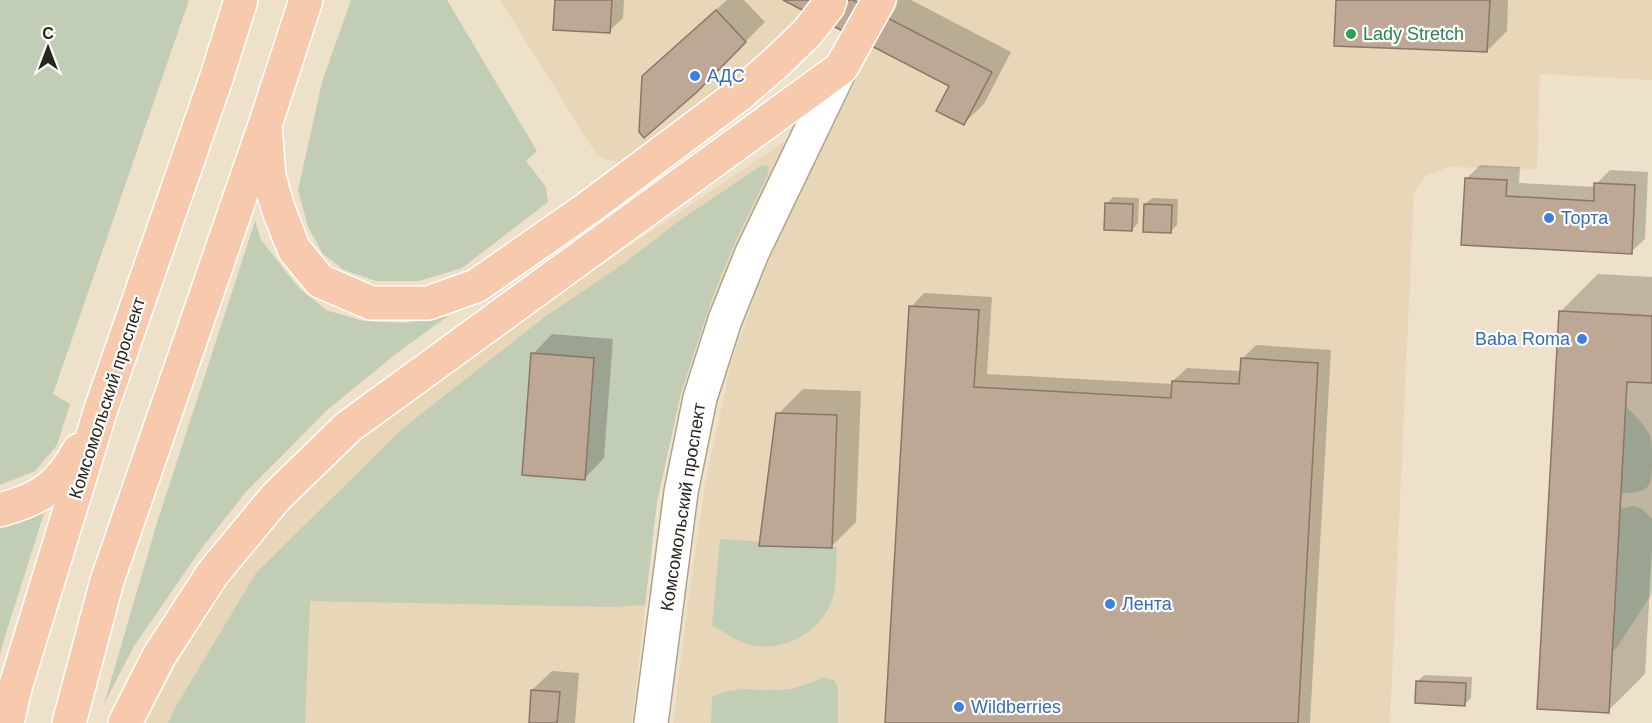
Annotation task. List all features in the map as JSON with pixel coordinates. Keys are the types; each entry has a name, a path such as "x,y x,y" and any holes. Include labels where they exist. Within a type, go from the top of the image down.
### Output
{"main road":[{"name":"Комсомольский проспект","path":"7,723 15,688 101,409 242,0"},
{"path":"69,723 107,581 306,0"},
{"path":"265,125 269,177 279,211 294,249 320,281 371,303 428,303 476,286 588,208 740,94 808,32 830,0"},
{"path":"125,723 159,656 213,573 276,497 348,427 841,68 879,0"},
{"path":"0,510 29,501 52,487 72,462 101,409"}],"street":[{"name":"Комсомольский проспект","path":"651,723 681,492 700,398 725,320 752,253 841,68"}],"shaded area":[{"path":"500,0 815,0 766,55 621,163 603,159 596,154"},
{"path":"900,0 1652,0 1652,80 1540,74 1537,169 1448,167 1426,176 1414,192 1390,723 673,723 706,479 731,363 758,287 798,195 861,70"},
{"path":"790,138 773,179 705,320 681,393 657,502 632,723 145,723 176,665 229,580 291,506 357,440 505,330"}],"green space":[{"path":"0,0 189,0 53,394 70,404 57,445 35,471 0,485"},
{"path":"351,0 447,0 537,151 526,161 546,187 548,202 462,268 419,281 376,281 344,270 323,254 308,227 298,190 322,82"},
{"path":"762,165 769,167 767,176 735,242 713,296 681,393 657,502 645,605 613,607 310,601 305,723 168,723 256,573 402,429 546,316"},
{"path":"255,221 261,240 299,288 326,310 364,321 404,323 448,316 397,353 326,411 245,493 201,549 134,646 104,704 156,526"},
{"path":"1626,407 1640,420 1650,436 1652,468 1650,482 1644,490 1621,493"},
{"path":"1633,506 1642,509 1652,519 1652,593 1616,649 1612,650 1620,509"},
{"path":"46,507 5,636 0,655 0,521"},
{"path":"720,539 837,547 833,597 820,621 798,638 785,644 771,646 744,643 712,625"},
{"path":"823,677 834,680 838,688 838,723 711,723 712,697 742,689 786,690"}],"building":[{"path":"555,0 612,0 610,33 553,30"},
{"path":"783,0 853,0 992,72 964,125 936,111 949,86"},
{"path":"1336,0 1490,0 1487,52 1334,46"},
{"path":"716,10 746,42 697,92 644,138 639,132 642,76"},
{"path":"1465,178 1507,180 1506,196 1594,201 1594,183 1635,185 1632,254 1461,245"},
{"path":"1105,203 1133,204 1132,231 1104,230"},
{"path":"1144,204 1172,205 1171,233 1143,232"},
{"path":"909,306 979,310 974,387 1171,398 1172,381 1239,384 1241,358 1318,363 1298,723 885,723"},
{"path":"1559,311 1652,316 1652,383 1627,382 1609,713 1537,709"},
{"path":"531,353 594,358 585,480 522,475"},
{"path":"776,413 837,415 832,548 759,546"},
{"path":"1416,681 1466,683 1465,706 1415,703"},
{"path":"531,690 560,692 557,723 529,723"}],"place":[{"name":"Lady Stretch","path":"1351,34"},
{"name":"АДС","path":"695,76"},
{"name":"Торта","path":"1549,218"},
{"name":"Baba Roma","path":"1582,339"},
{"name":"Лента","path":"1110,604"},
{"name":"Wildberries","path":"959,707"}]}
